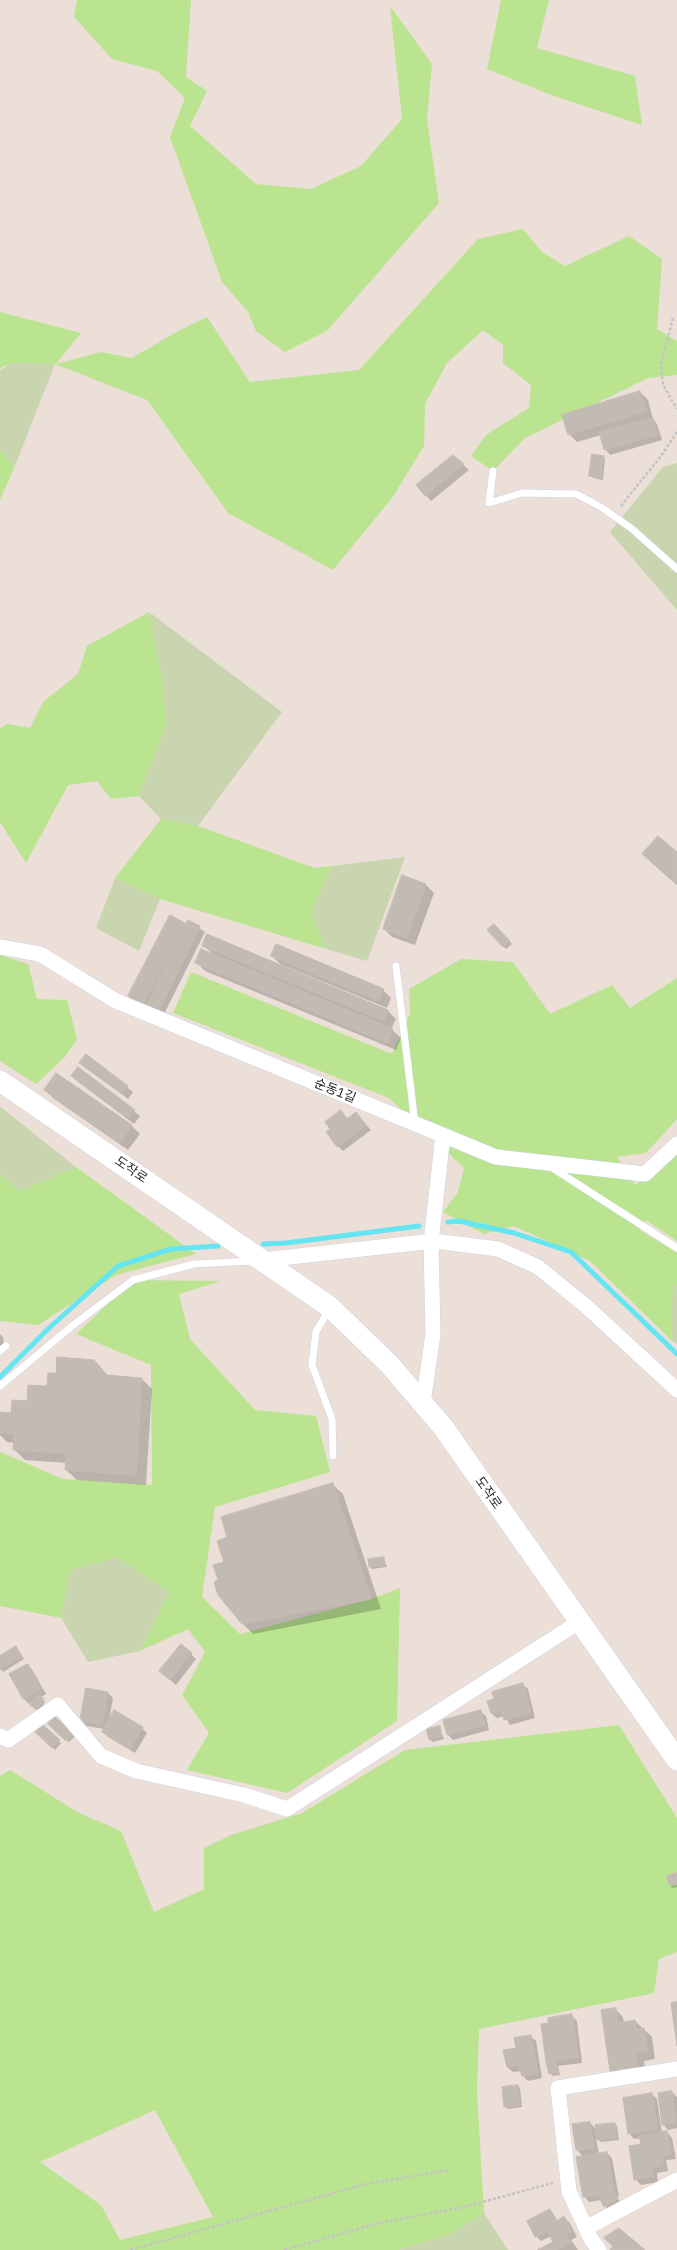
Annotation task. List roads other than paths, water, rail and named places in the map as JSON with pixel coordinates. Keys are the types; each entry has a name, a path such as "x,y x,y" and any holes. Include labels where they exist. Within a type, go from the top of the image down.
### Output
{"street":[{"name":"순동1길","path":"0,947 40,954 116,1001 496,1157 645,1174 677,1144"},
{"name":"도작로","path":"0,1081 330,1307 389,1364 443,1427 677,1760"},
{"path":"423,1403 433,1334 431,1242 443,1135"},
{"path":"262,1260 431,1242 498,1249 538,1267 587,1307 677,1390"},
{"path":"0,1736 8,1740 58,1705 101,1756 136,1771 244,1795 287,1808 579,1622"},
{"path":"599,2250 586,2228 569,2191 558,2088 677,2069"},
{"path":"586,2228 677,2180"}],"lane":[{"path":"493,471 489,503 522,494 576,494 631,528 677,569"},
{"path":"396,966 415,1124"},
{"path":"542,1162 677,1248"},
{"path":"0,1386 72,1326 133,1280 194,1264 262,1260"},
{"path":"330,1307 316,1332 312,1365 332,1418 333,1456"}],"waterway":[{"path":"448,1222 459,1221 514,1233 571,1252 677,1354"},
{"path":"263,1244 286,1243 419,1226"},
{"path":"0,1377 49,1328 118,1266 171,1249 218,1246"}]}
